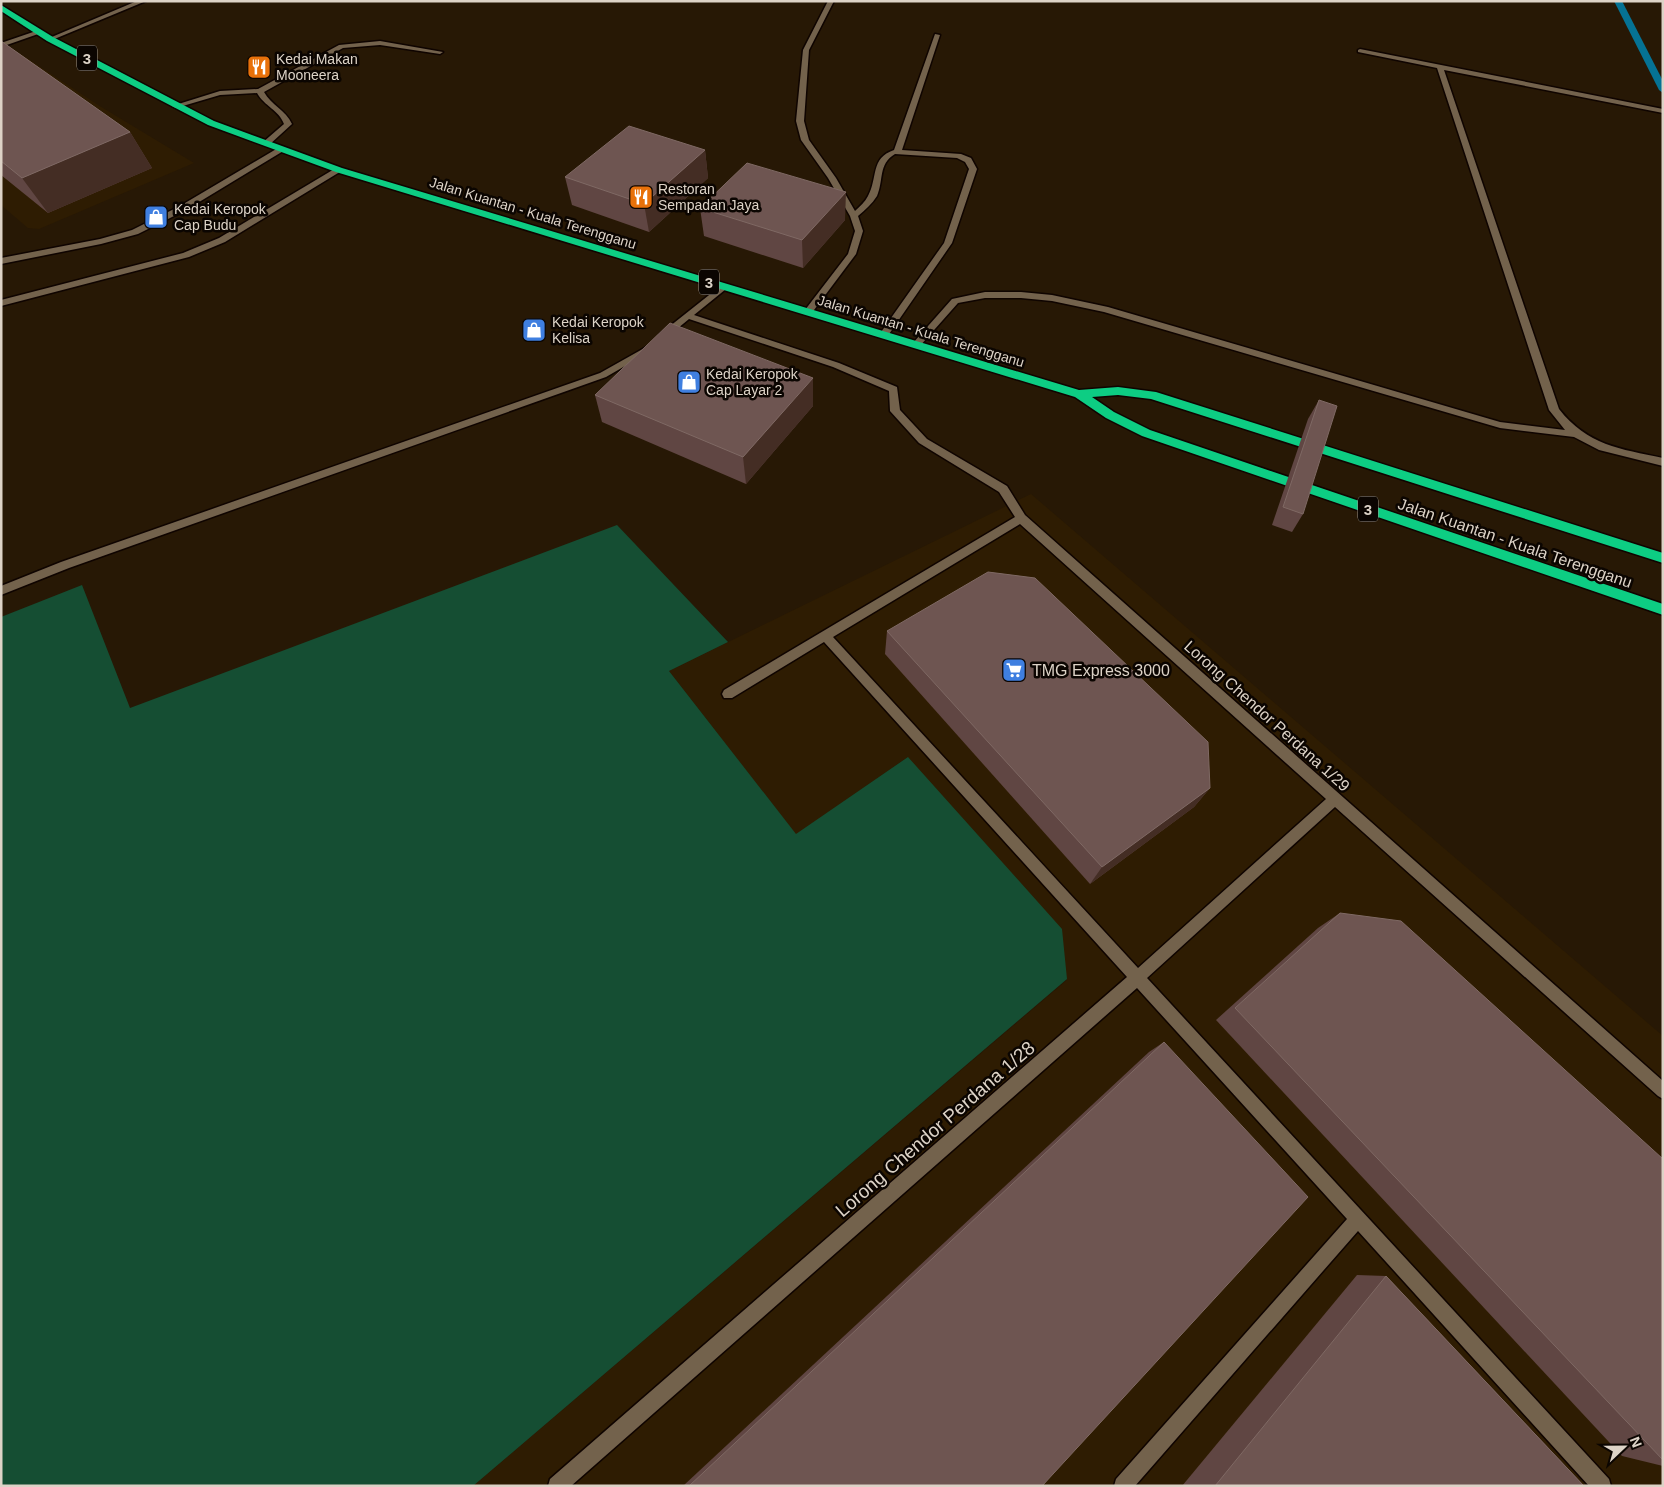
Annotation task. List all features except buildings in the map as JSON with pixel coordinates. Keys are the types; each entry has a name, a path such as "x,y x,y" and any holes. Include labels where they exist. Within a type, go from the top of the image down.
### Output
{"highway":[{"name":"Jalan Kuantan - Kuala Terengganu","path":"1,7 50,39 176,106 211,123 281,150 339,170 1079,394 1110,415 1146,432 1663,610"},
{"name":"Jalan Kuantan - Kuala Terengganu","path":"1079,394 1118,391 1152,395 1663,558"}],"street":[{"path":"50,39 143,1"},
{"path":"808,312 852,254 858,239 854,216 832,178 805,140 800,121 806,50 831,1"},
{"path":"1,45 39,32"},
{"path":"897,152 937,35"},
{"path":"176,106 220,93 260,91 341,46 380,43 440,52"},
{"path":"1360,51 1663,111"},
{"path":"1440,68 1554,410 1562,423 1573,434 1591,445 1663,462"},
{"path":"260,91 263,99 286,116 288,124 266,143"},
{"path":"1,260 101,241 135,232 183,208 281,150"},
{"path":"854,216 873,196 881,161 886,155 897,152 958,156 968,160 973,169 948,243 884,335"},
{"path":"1,303 186,255 222,240 339,170"},
{"path":"1,591 65,565 603,375 647,349 723,287"},
{"path":"916,345 955,301 985,294 1052,298 1114,311 1500,424 1573,434"},
{"name":"Lorong Chendor Perdana 1/29","path":"688,316 836,365 894,389 895,411 923,441 1003,489 1021,518 1663,1091"},
{"path":"728,694 1021,518"},
{"path":"825,636 1602,1486"},
{"name":"Lorong Chendor Perdana 1/28","path":"557,1486 1137,978 1335,799"},
{"path":"1123,1486 1358,1218"}],"shaded area":[{"path":"1,41 98,105 194,163 39,229 28,228 1,205"},
{"path":"1031,494 1663,1036 1663,1486 473,1486 1067,980 908,757 796,835 669,671"}],"green space":[{"path":"617,525 728,642 669,671 796,834 908,757 1062,929 1067,979 473,1486 1,1486 1,617 82,585 130,708"}],"waterway":[{"path":"1618,1 1663,90"}],"place":[{"name":"Kedai Makan Mooneera","path":"259,67"},
{"name":"Restoran Sempadan Jaya","path":"641,197"},
{"name":"Kedai Keropok Cap Budu","path":"156,217"},
{"name":"Kedai Keropok Kelisa","path":"534,330"},
{"name":"Kedai Keropok Cap Layar 2","path":"689,382"},
{"name":"TMG Express 3000","path":"1014,670"}]}
